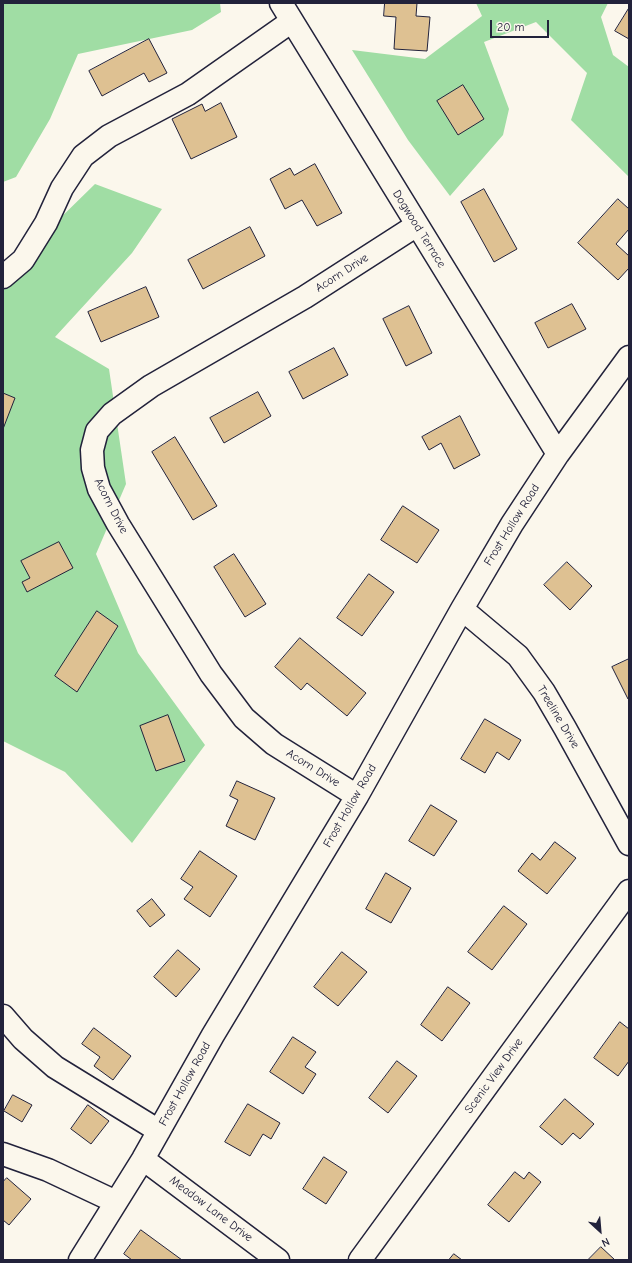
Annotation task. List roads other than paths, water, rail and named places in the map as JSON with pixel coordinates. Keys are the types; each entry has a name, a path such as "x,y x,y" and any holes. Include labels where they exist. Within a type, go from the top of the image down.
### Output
{"street":[{"name":"Dogwood Terrace","path":"286,12 558,454"},
{"path":"3,277 23,260 46,223 62,188 83,156 109,136 188,94 286,12"},
{"name":"Acorn Drive","path":"358,796 274,744 244,718 211,674 118,524 99,489 93,468 92,450 97,431 112,414 151,386 305,297 417,225"},
{"name":"Frost Hollow Road","path":"80,1260 143,1159 213,1035 358,796 462,609 512,524 558,454 629,357"},
{"name":"Treeline Drive","path":"462,609 518,656 544,692 629,844"},
{"name":"Scenic View Drive","path":"360,1260 629,891"},
{"path":"3,1016 23,1040 55,1067 159,1131"},
{"path":"3,1154 48,1170 116,1202"},
{"name":"Meadow Lane Drive","path":"143,1159 278,1260"}]}
